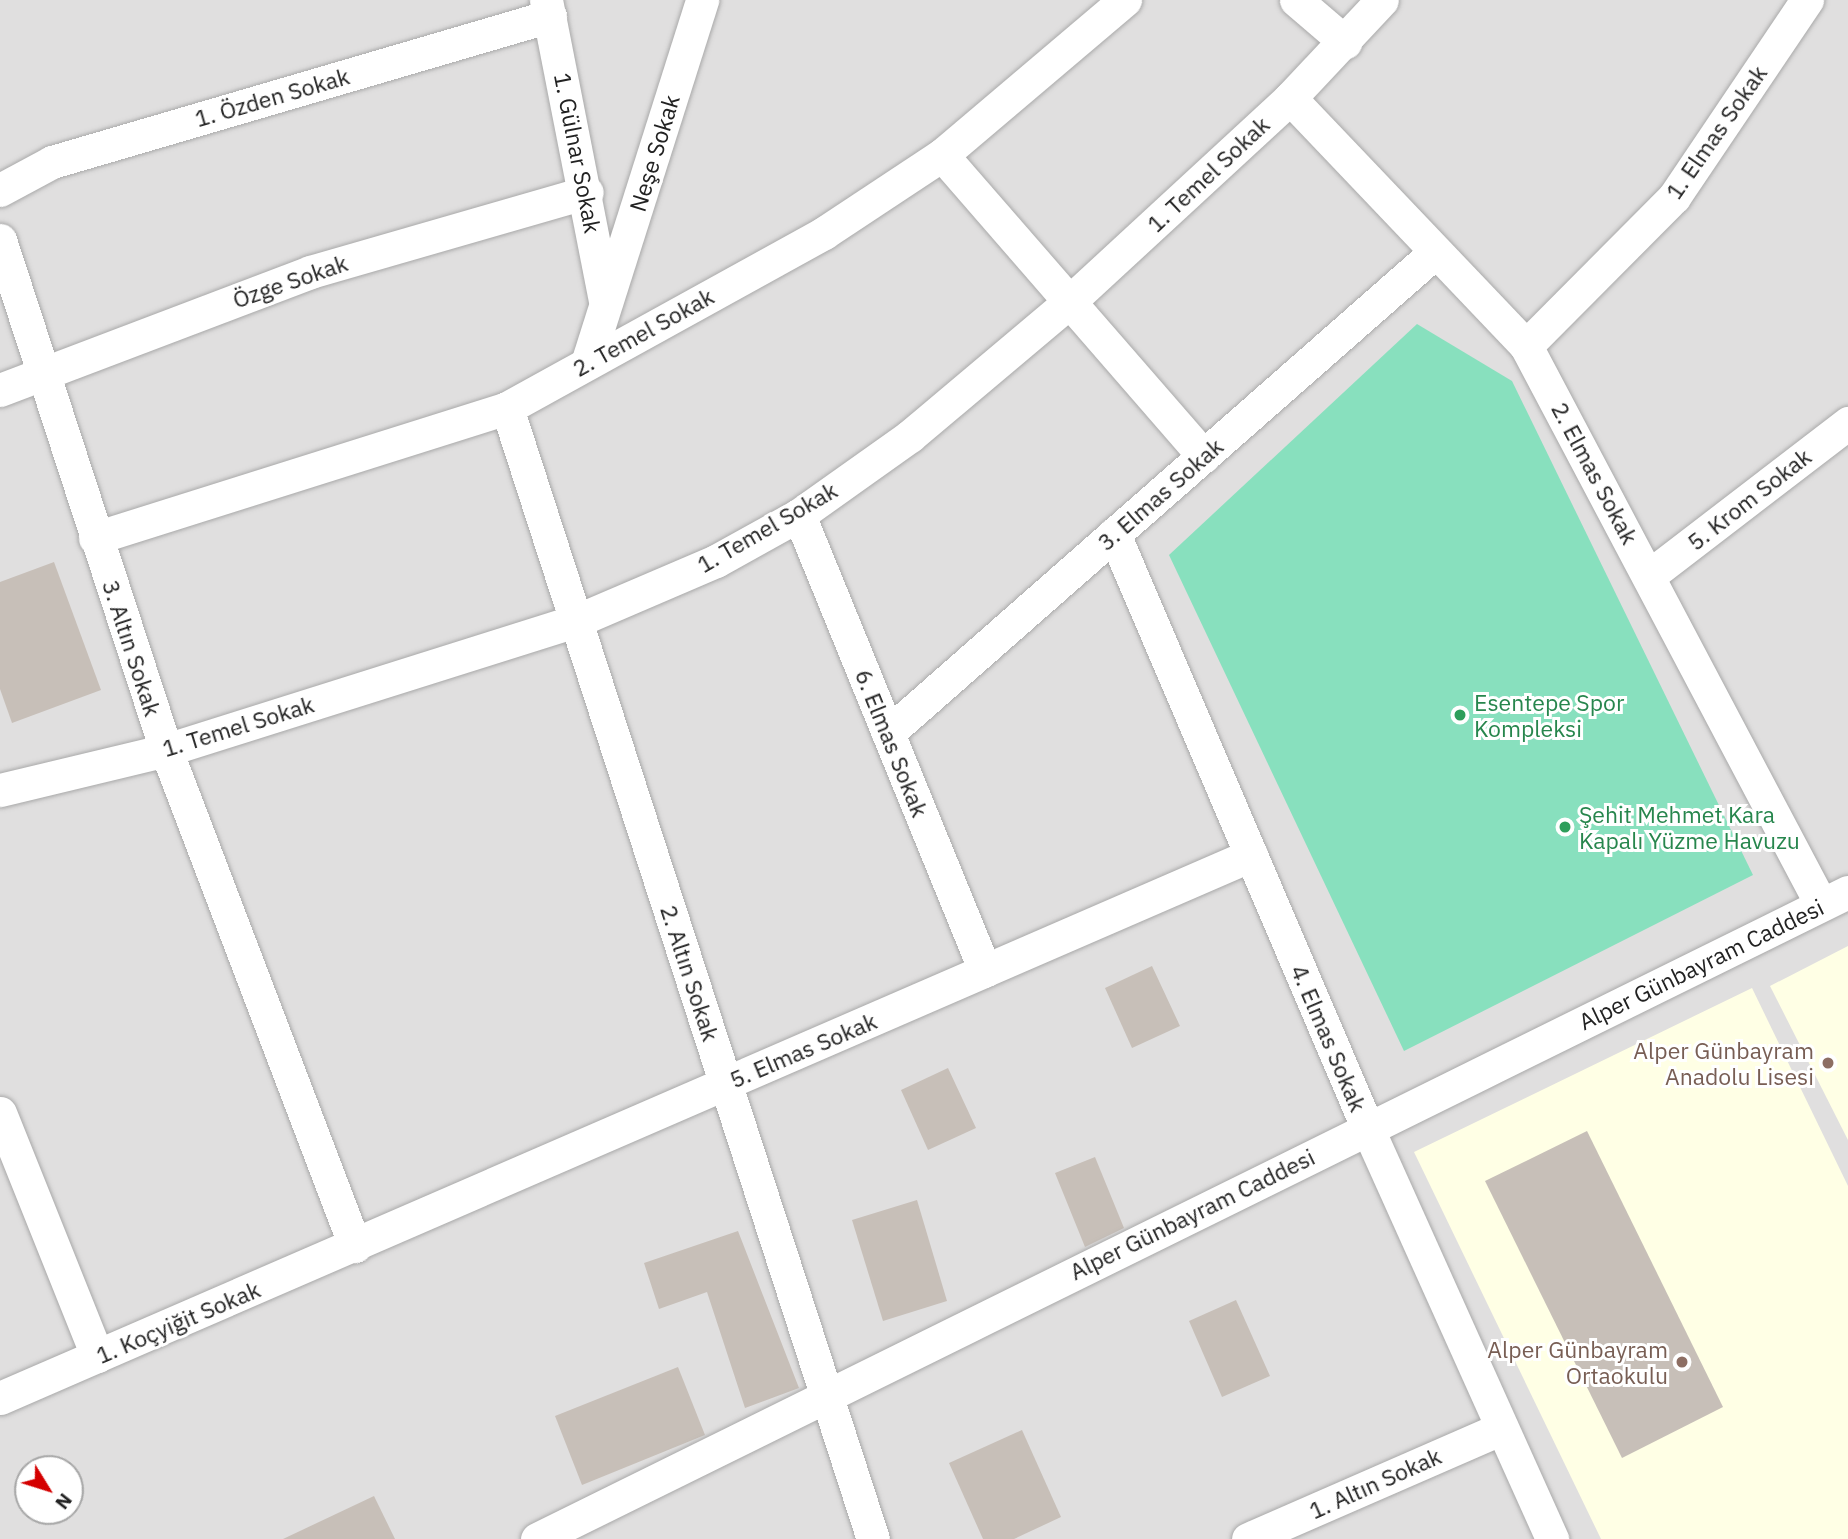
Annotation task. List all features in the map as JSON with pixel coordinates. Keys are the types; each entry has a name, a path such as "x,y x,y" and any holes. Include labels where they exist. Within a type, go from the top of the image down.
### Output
{"street":[{"name":"Neşe Sokak","path":"588,360 702,0"},
{"name":"2. Temel Sokak","path":"95,538 507,408 588,360 824,233 942,155 1125,0"},
{"path":"1296,0 1345,42"},
{"name":"1. Temel Sokak","path":"0,790 166,750 576,621 716,561 799,514 910,436 1067,304 1290,98 1382,0"},
{"name":"1. Elmas Sokak","path":"1526,346 1674,197 1807,0"},
{"name":"1. Gülnar Sokak","path":"548,8 587,192 606,306"},
{"name":"1. Özden Sokak","path":"0,190 52,162 548,8"},
{"name":"2. Elmas Sokak","path":"1290,98 1433,254 1526,346 1650,575 1834,898"},
{"path":"942,155 1067,304 1204,456"},
{"name":"Özge Sokak","path":"0,390 41,372 310,272 587,192"},
{"name":"3. Altın Sokak","path":"0,240 166,750 355,1246"},
{"name":"3. Elmas Sokak","path":"888,733 1433,254"},
{"name":"2. Altın Sokak","path":"507,408 873,1539"},
{"name":"5. Krom Sokak","path":"1650,575 1848,423"},
{"name":"6. Elmas Sokak","path":"799,514 985,971"},
{"name":"4. Elmas Sokak","path":"1114,534 1367,1128 1552,1539"},
{"name":"5. Elmas Sokak","path":"355,1246 1251,855"},
{"name":"Alper Günbayram Caddesi","path":"537,1539 1834,898"},
{"path":"0,1113 97,1356"},
{"name":"1. Koçyiğit Sokak","path":"0,1398 355,1246"},
{"name":"1. Altın Sokak","path":"1248,1539 1502,1428"}],"shaded area":[{"path":"0,0 1848,0 1848,1539 0,1539"},
{"name":"Alper Günbayram Anadolu Lisesi","path":"1848,946 1848,1140 1770,986"},
{"name":"Alper Günbayram Ortaokulu","path":"1752,988 1848,1186 1848,1539 1601,1539 1414,1152"}],"green space":[{"name":"Esentepe Spor Kompleksi","path":"1417,324 1512,381 1753,875 1404,1051 1169,555"}],"building":[{"path":"54,562 101,690 12,723 0,689 0,582"},
{"path":"1152,966 1180,1026 1132,1048 1105,988"},
{"path":"948,1068 976,1128 928,1150 901,1090"},
{"path":"1587,1131 1723,1407 1622,1458 1485,1181"},
{"path":"1095,1157 1124,1228 1085,1247 1055,1173"},
{"path":"917,1200 947,1301 883,1321 852,1220"},
{"path":"738,1231 799,1388 745,1408 707,1292 659,1309 644,1263"},
{"path":"1236,1300 1270,1376 1222,1397 1189,1321"},
{"path":"678,1367 705,1435 582,1485 555,1416"},
{"path":"1022,1430 1061,1517 1014,1539 983,1539 949,1463"},
{"path":"374,1496 395,1539 283,1539"}],"place":[{"name":"Esentepe Spor Kompleksi","path":"1460,715"},
{"name":"Şehit Mehmet Kara Kapalı Yüzme Havuzu","path":"1565,827"},
{"name":"Alper Günbayram Anadolu Lisesi","path":"1828,1063"},
{"name":"Alper Günbayram Ortaokulu","path":"1682,1362"}]}
